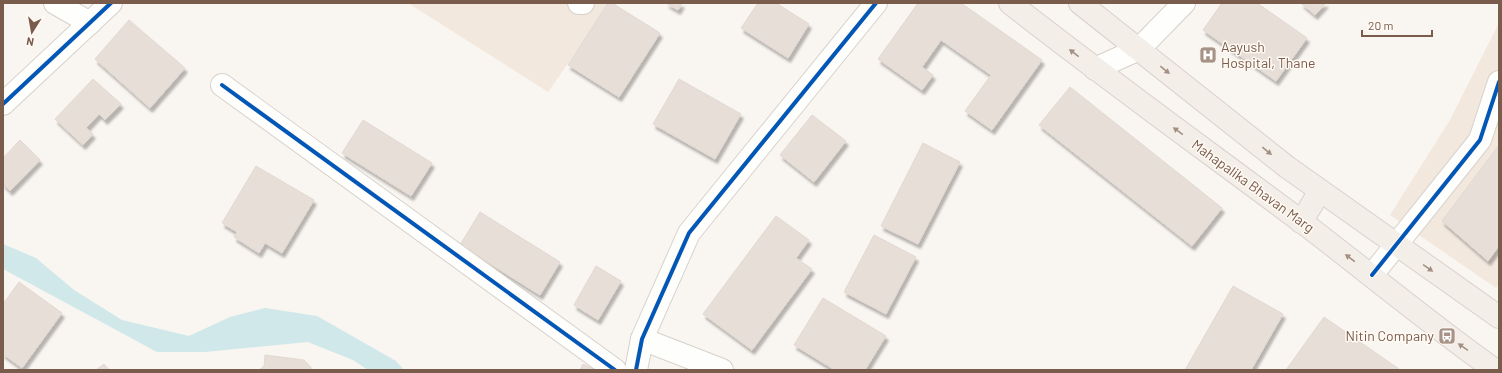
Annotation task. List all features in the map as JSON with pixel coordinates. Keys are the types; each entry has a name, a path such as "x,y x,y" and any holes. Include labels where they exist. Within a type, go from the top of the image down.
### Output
{"main road":[{"name":"Mahapalika Bhavan Marg","path":"1010,3 1095,69 1372,275 1447,336 1495,370"},
{"path":"1082,4 1287,167 1396,246 1499,317"},
{"path":"1301,222 1320,191"}],"street":[{"path":"55,3 90,23"},
{"path":"3,104 111,3"},
{"path":"636,370 642,339 689,233 876,3"},
{"path":"1095,69 1139,49 1184,3"},
{"path":"1372,275 1489,135 1499,82"},
{"path":"222,85 615,370"},
{"path":"642,339 722,370"}],"shaded area":[{"path":"408,3 610,3 548,92"},
{"path":"1499,23 1499,284 1496,288 1390,215 1450,120"}],"water":[{"path":"3,244 36,258 74,290 122,320 189,336 230,317 265,308 317,316 396,361 404,370 368,370 353,360 308,342 205,352 157,352 3,269"}],"building":[{"path":"608,3 612,3 660,33 619,97 568,65"},
{"path":"666,3 682,3 678,10"},
{"path":"758,3 776,3 809,24 788,58 741,28"},
{"path":"918,3 961,3 1042,60 992,130 965,111 991,75 941,40 922,67 933,75 922,90 878,59"},
{"path":"1222,3 1257,3 1307,38 1276,81 1203,30"},
{"path":"1301,3 1326,3 1315,15"},
{"path":"129,20 185,68 150,108 95,59"},
{"path":"93,79 121,104 105,120 99,114 86,128 93,134 83,145 55,119"},
{"path":"679,79 741,114 715,159 653,124"},
{"path":"1070,87 1222,208 1192,246 1039,125"},
{"path":"812,115 846,141 814,182 780,155"},
{"path":"363,120 432,163 411,196 342,153"},
{"path":"20,140 40,160 10,191 3,184 3,158"},
{"path":"923,143 960,162 918,244 881,226"},
{"path":"1499,145 1499,246 1488,261 1442,221"},
{"path":"256,166 314,200 282,253 265,243 259,253 234,237 237,232 222,223"},
{"path":"480,212 560,262 540,295 460,245"},
{"path":"776,216 809,240 796,258 812,269 752,350 703,314"},
{"path":"874,235 916,257 886,314 844,292"},
{"path":"596,266 621,281 598,320 574,305"},
{"path":"19,282 62,313 22,368 3,354 3,304"},
{"path":"1233,286 1283,314 1251,370 1185,370"},
{"path":"823,298 886,336 865,370 835,370 794,345"},
{"path":"1324,317 1399,369 1286,370"},
{"path":"265,355 304,360 313,370 259,370 264,366"},
{"path":"104,364 109,370 96,370"},
{"path":"583,364 595,370 580,370"}],"cycle path":[{"path":"3,104 111,3"},
{"path":"636,370 642,339 689,233 876,3"},
{"path":"1372,275 1480,140 1499,82"},
{"path":"222,85 615,370"}],"place":[{"name":"Aayush Hospital, Thane","path":"1208,55"},
{"name":"Nitin Company","path":"1447,336"}]}
